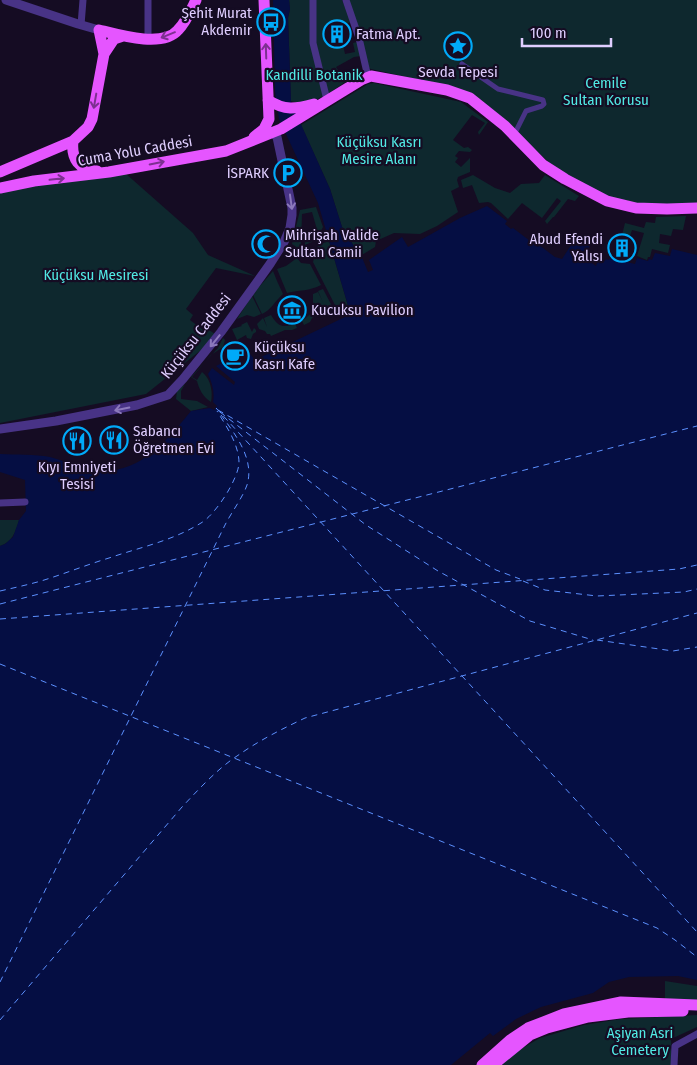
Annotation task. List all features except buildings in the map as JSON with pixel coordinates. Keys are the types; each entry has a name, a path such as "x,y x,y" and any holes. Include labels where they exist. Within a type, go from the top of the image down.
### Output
{"main road":[{"path":"110,172 92,171 81,167 72,152 73,141 88,128 92,119 104,54 99,30 123,36 167,38 178,31 196,0"},
{"name":"Küçüksu Caddesi","path":"264,1 269,119 274,131"},
{"path":"104,54 114,39 123,36"},
{"path":"268,100 284,108 300,112 325,101 368,76 376,76 464,95 502,122 549,169 607,201 636,208 667,210 697,208"},
{"name":"Cuma Yolu Caddesi","path":"4,186 110,172 226,151 274,131 300,112"},
{"name":"Cuma Yolu Caddesi","path":"2,171 73,141"},
{"path":"2,171 9,175 10,180 4,186"},
{"path":"482,1065 510,1040 528,1028 564,1014 621,1002 697,1005"},
{"path":"493,1065 530,1036 547,1028 588,1017 628,1012 697,1012"}],"street":[{"path":"7,0 99,30"},
{"path":"81,25 82,0"},
{"path":"148,0 148,38"},
{"path":"313,0 313,44 325,101"},
{"path":"346,0 359,38 368,76"},
{"path":"462,64 498,89 543,100 544,104 542,106 526,111 514,135"},
{"name":"Küçüksu Caddesi","path":"0,429 138,406 168,395 183,379 221,332 270,264 284,242 290,228 292,208 274,131"},
{"path":"0,503 25,502"},
{"path":"674,1065 675,1046 697,1034"}],"green space":[{"name":"Kandilli Botanik","path":"289,0 342,0 352,22 346,24 344,21 326,25 332,47 343,45 345,54 355,52 353,43 357,42 361,56 354,57 336,67 345,82 320,98 305,103 291,101"},
{"name":"Cemile Sultan Korusu","path":"349,0 697,0 697,204 645,205 608,198 553,166 494,111 420,80 369,68"},
{"name":"Küçüksu Kasrı Mesire Alanı","path":"374,83 461,102 488,122 479,135 478,132 485,123 472,115 453,140 464,148 468,147 472,150 470,152 459,151 455,156 458,158 455,162 461,167 470,158 470,172 458,177 459,187 451,191 458,212 437,226 420,234 394,233 376,241 375,247 360,256 342,227 330,189 301,125 368,84"},
{"name":"Küçüksu Mesiresi","path":"125,173 193,233 208,255 255,276 216,268 186,309 193,315 190,320 203,330 206,328 215,334 201,350 146,394 0,423 0,190"},
{"path":"473,175 495,188 510,193 521,184 539,183 545,175 579,196 575,201 568,199 547,224 545,221 561,201 557,198 542,218 522,203 508,219 491,203 479,203 472,185 463,188 461,180"},
{"path":"316,207 323,227 316,240 305,245 304,234 307,236 318,233 312,212 302,214 301,246 298,248 292,244 300,210"},
{"path":"686,216 683,230 673,229 671,236 660,234 659,243 670,245 668,253 652,249 647,260 637,256 644,233 632,230 630,236 622,235 625,223 644,228 646,222 655,223 656,217"},
{"path":"329,241 349,309 343,312 340,305 336,307 313,262 318,245"},
{"path":"297,258 301,263 310,264 321,285 287,293 277,269 286,266"},
{"path":"273,271 283,294 262,314 253,295 257,292 252,295"},
{"path":"323,289 333,308 312,318 310,322 304,325 302,321 313,312 313,294 318,292 323,302 318,291"},
{"path":"252,296 261,314 254,317 247,315 237,319"},
{"path":"271,315 281,326 295,324 297,328 285,330 271,336 267,334 259,329 257,324 263,318 267,327 264,318"},
{"path":"247,322 252,332 254,328 256,332 251,339 247,338 246,335 237,340 232,329 242,326"},
{"path":"223,338 225,340 223,347 212,354 218,348"},
{"path":"205,362 192,377 197,380 202,372 205,375 211,386 211,402 202,393 197,381 191,377"},
{"path":"185,384 181,391 181,399 197,401 208,407 191,411 176,399 177,391"},
{"path":"0,520 19,520 13,536 8,542 0,546"},
{"path":"665,981 697,986 697,1002 665,1001"},
{"name":"Aşiyan Asri Cemetery","path":"697,1015 697,1027 671,1039 672,1065 500,1065 519,1050 540,1038 584,1025 621,1019"}],"shaded area":[{"path":"273,0 289,0 291,102 330,189 342,227 361,255 368,272 373,270 369,260 402,237 408,247 460,218 487,206 507,221 505,224 511,229 513,228 538,247 539,245 555,257 562,259 575,239 591,244 583,257 596,266 598,260 603,263 606,259 609,260 610,258 635,264 637,258 648,261 649,259 652,260 655,253 670,256 672,249 697,255 697,980 678,976 629,977 609,982 593,993 541,1007 516,1019 493,1036 490,1033 451,1065 0,1065 0,546 13,537 19,520 26,511 25,480 0,472 0,454 50,457 98,471 128,467 152,453 191,411 210,408 214,410 217,406 213,402 213,388 208,374 212,368 234,385 235,382 216,366 228,360 233,367 246,360 242,351 246,349 255,360 345,317 344,315 349,309 318,203 279,119 275,92"}],"ferry route":[{"path":"216,408 697,932"},
{"path":"218,410 496,570 520,579"},
{"path":"0,591 41,581 156,543 179,535 207,519 219,505 230,487 235,478 239,463 237,449 217,411"},
{"path":"220,412 366,525 438,571 530,621 593,640"},
{"path":"0,982 225,525 247,485 249,475 246,456 221,415"},
{"path":"0,604 697,426"},
{"path":"0,619 679,569 697,565"},
{"path":"523,581 545,590 597,596 684,592 697,589"},
{"path":"0,1020 182,807 224,766 263,739 305,718 697,613"},
{"path":"597,640 673,651 697,647"},
{"path":"0,664 657,928 697,957"}],"place":[{"name":"Şehit Murat Akdemir","path":"271,22"},
{"name":"Fatma Apt.","path":"337,34"},
{"name":"Sevda Tepesi","path":"458,46"},
{"name":"İSPARK","path":"288,173"},
{"name":"Mihrişah Valide Sultan Camii","path":"266,244"},
{"name":"Abud Efendi Yalısı","path":"622,248"},
{"name":"Kucuksu Pavilion","path":"292,310"},
{"name":"Küçüksu Kasrı Kafe","path":"235,356"},
{"name":"Sabancı Öğretmen Evi","path":"114,440"},
{"name":"Kıyı Emniyeti Tesisi","path":"77,441"}]}
